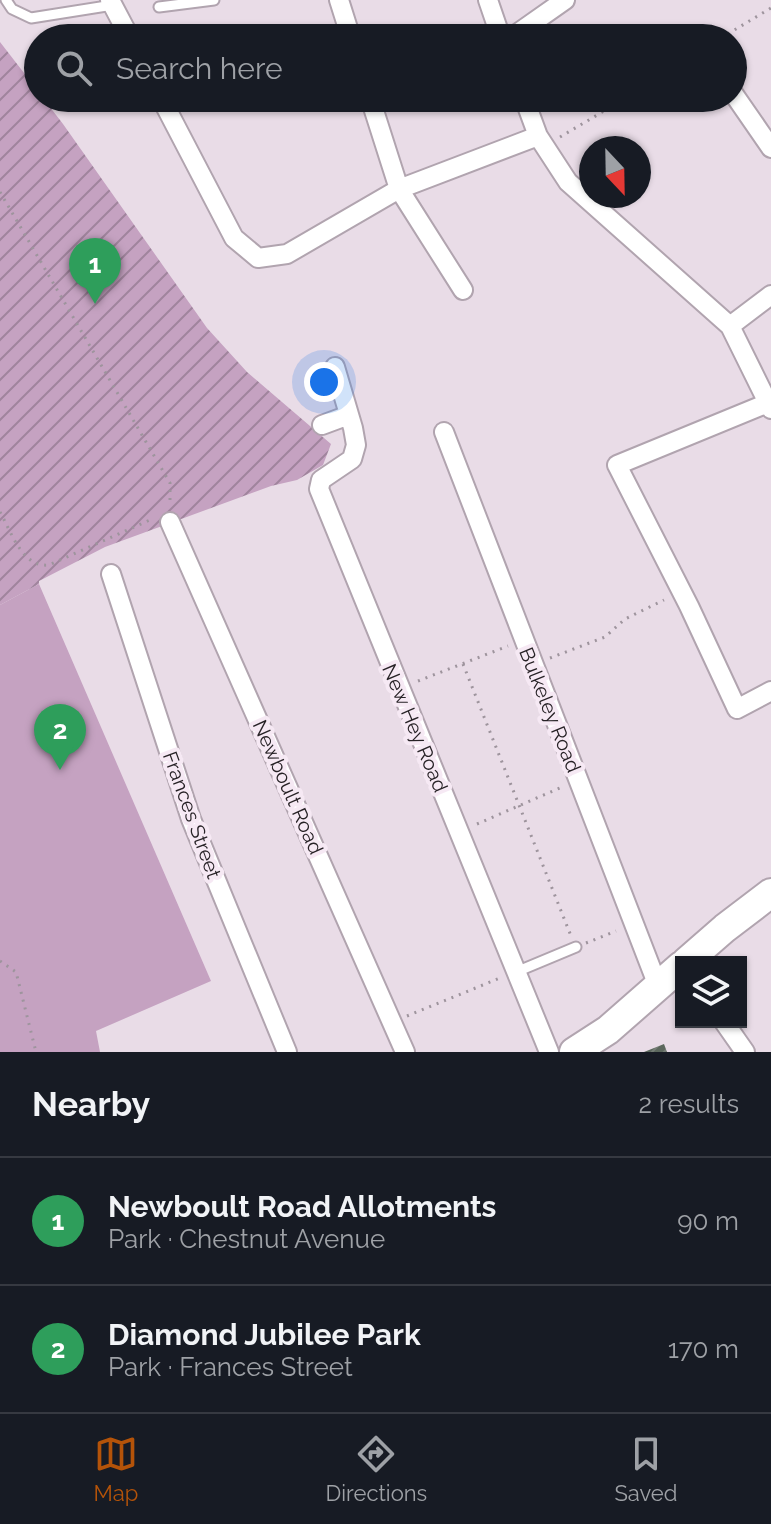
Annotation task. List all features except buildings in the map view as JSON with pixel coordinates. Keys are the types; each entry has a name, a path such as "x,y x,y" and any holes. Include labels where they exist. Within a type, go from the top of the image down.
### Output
{"main road":[{"path":"693,956 771,893"},
{"path":"574,1052 608,1030 675,972"}],"street":[{"path":"339,0 347,24"},
{"path":"488,0 496,24"},
{"path":"531,24 565,0"},
{"path":"112,3 123,24"},
{"path":"168,112 234,238 258,258 287,254 399,189 541,141"},
{"path":"374,112 399,189 463,290"},
{"path":"530,112 541,141 568,182 730,326 770,406 617,465 737,709 771,691"},
{"path":"746,112 771,148"},
{"path":"730,326 771,295"},
{"name":"New Hey Road","path":"335,367 356,445 352,459 321,480 319,489 549,1052"},
{"path":"322,425 349,415"},
{"name":"Bulkeley Road","path":"444,432 658,986"},
{"name":"Newboult Road","path":"170,517 405,1052"},
{"name":"Frances Street","path":"111,574 191,819 287,1052"},
{"path":"728,1028 745,1052"}],"lane":[{"path":"6,0 12,9 31,18 112,3"},
{"path":"159,7 214,0"},
{"path":"515,972 576,947"}],"path":[{"path":"744,24 771,8"},
{"path":"541,141 598,112"},
{"path":"0,192 170,483 170,517 40,566 32,564 25,555 0,512"},
{"path":"532,665 605,637 625,619 681,590"},
{"path":"399,689 523,641"},
{"path":"463,664 576,947 635,924"},
{"path":"459,831 578,780"},
{"path":"0,961 16,972 36,1052"},
{"path":"392,1022 515,972"}],"shaded area":[{"path":"0,42 24,73 24,112 54,112 207,328 247,372 331,444 323,465 297,480 271,486 105,547 0,605"},
{"path":"39,584 211,981 96,1031 100,1052 0,1052 0,605"}],"place":[{"name":"Newboult Road Allotments","path":"95,304"},
{"name":"Diamond Jubilee Park","path":"60,770"}]}
